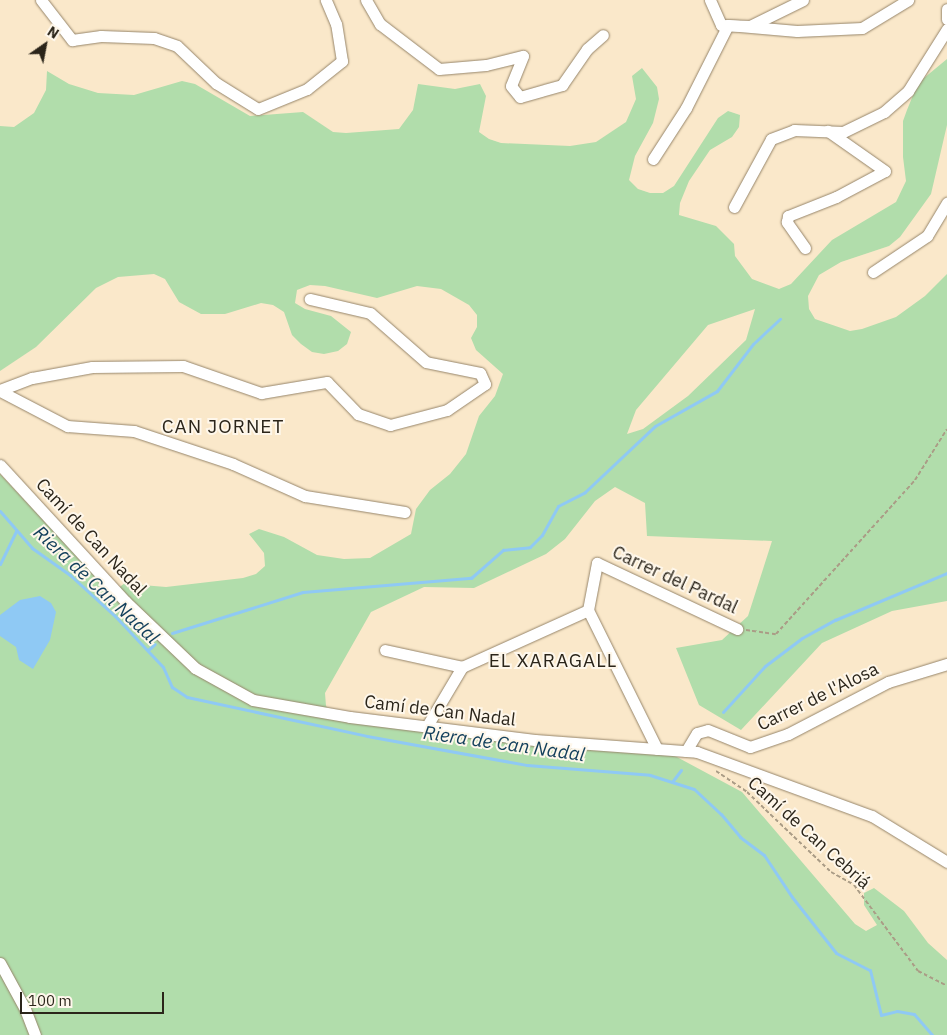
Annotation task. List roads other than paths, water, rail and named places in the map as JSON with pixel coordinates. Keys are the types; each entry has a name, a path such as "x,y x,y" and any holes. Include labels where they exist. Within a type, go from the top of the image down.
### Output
{"street":[{"path":"41,0 40,3 72,40 101,36 154,38 178,46 216,83 258,108 307,89 342,61 336,24 326,0"},
{"path":"366,0 380,24 439,69 486,65 523,56 511,86 520,97 562,85 587,49 603,35"},
{"path":"710,0 722,25 750,26 803,0"},
{"path":"728,25 797,31 862,28 908,0"},
{"path":"947,9 947,19"},
{"path":"653,159 686,108 728,25"},
{"path":"734,207 771,139 794,130 843,132 884,112 908,91 947,28"},
{"path":"805,248 787,222 788,216 836,197 885,171 828,131"},
{"path":"873,272 927,236 947,203"},
{"path":"0,391 32,378 92,367 183,366 261,393 327,382 358,414 390,425 447,410 485,384 480,373 426,362 370,313 310,299"},
{"path":"0,391 67,426 134,431 233,464 306,496 405,512"},
{"name":"Camí de Can Nadal","path":"0,465 126,601 195,668 253,700 350,717 535,740 697,752 872,816 947,862"},
{"name":"Carrer del Pardal","path":"588,610 597,563 737,629"},
{"path":"427,726 462,667 588,610 657,749"},
{"path":"385,650 462,667"},
{"name":"Carrer de l'Alosa","path":"686,751 697,733 708,730 750,748 788,734 888,682 947,664"},
{"path":"0,963 25,1008 35,1035"}],"water":[{"path":"40,596 51,603 56,612 50,640 33,669 19,660 16,647 0,636 0,615 20,600"}],"waterway":[{"path":"172,633 303,592 471,578 503,550 530,547 542,535 558,506 585,492 655,426 717,391 753,344 780,319"},
{"name":"Riera de Can Nadal","path":"0,511 32,548 70,575 115,616 163,667 172,687 187,697 367,736 527,765 650,775 694,789 721,814 740,837 764,855 792,897 836,953 870,970 881,1015 897,1011 914,1014 932,1035"},
{"path":"0,564 16,531"},
{"path":"723,712 765,666 802,638 835,620 947,573"},
{"path":"148,650 155,644"},
{"path":"672,782 681,770"}],"district":[{"name":"CAN JORNET","path":"223,427"},
{"name":"EL XARAGALL","path":"553,661"}]}
